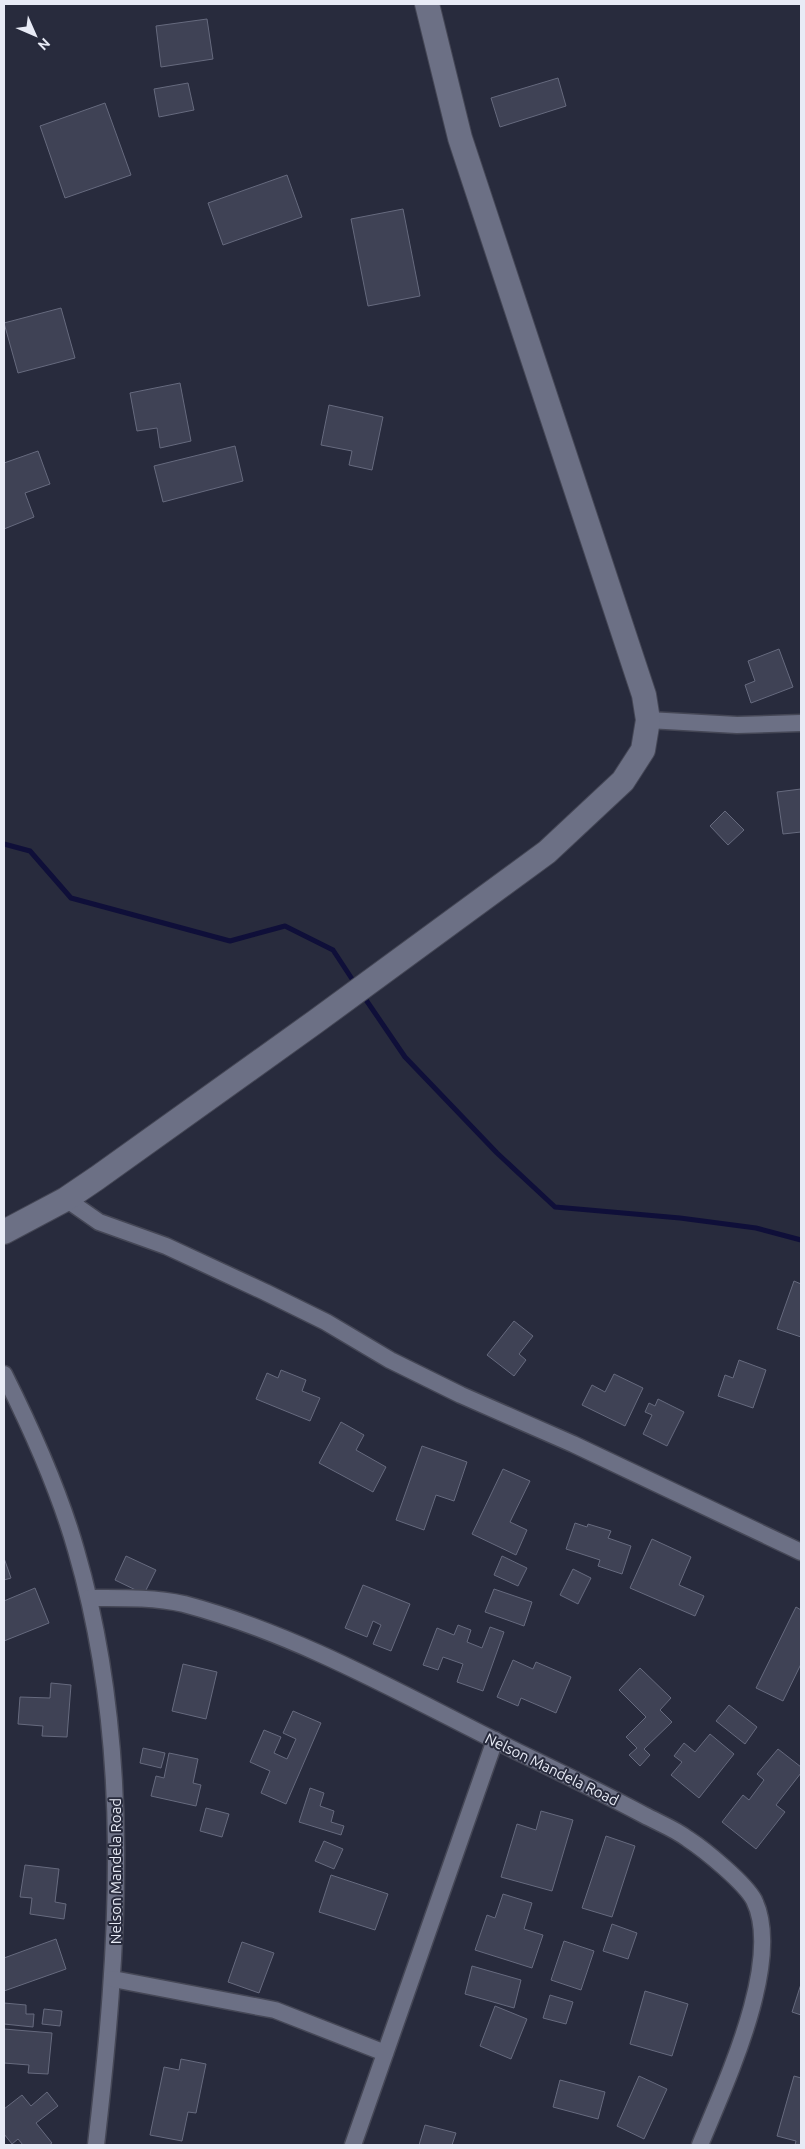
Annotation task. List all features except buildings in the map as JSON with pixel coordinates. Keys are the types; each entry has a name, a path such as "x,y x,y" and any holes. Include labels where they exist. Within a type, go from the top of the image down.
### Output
{"street":[{"path":"4,1232 66,1199 315,1022 547,852 623,781 644,750 648,720 644,695 460,138 427,4"},
{"path":"648,720 738,725 801,723"},
{"path":"66,1199 99,1222 166,1246 265,1292 326,1322 390,1360 452,1391 573,1444 801,1552"},
{"name":"Nelson Mandela Road","path":"4,1374 44,1461 76,1548 89,1598 109,1725 115,1782 118,1853 114,1979 96,2145"},
{"name":"Nelson Mandela Road","path":"89,1598 130,1598 182,1604 300,1644 495,1740 687,1838 712,1858 754,1900 761,1926 761,1962 752,2008 741,2043 700,2145"},
{"path":"353,2145 495,1740"},
{"path":"114,1979 275,2010 385,2053"}],"waterway":[{"path":"4,844 30,851 71,898 230,941 285,926 333,950 356,985"},
{"path":"362,994 405,1057 497,1153 555,1207 680,1218 756,1228 801,1240"}]}
